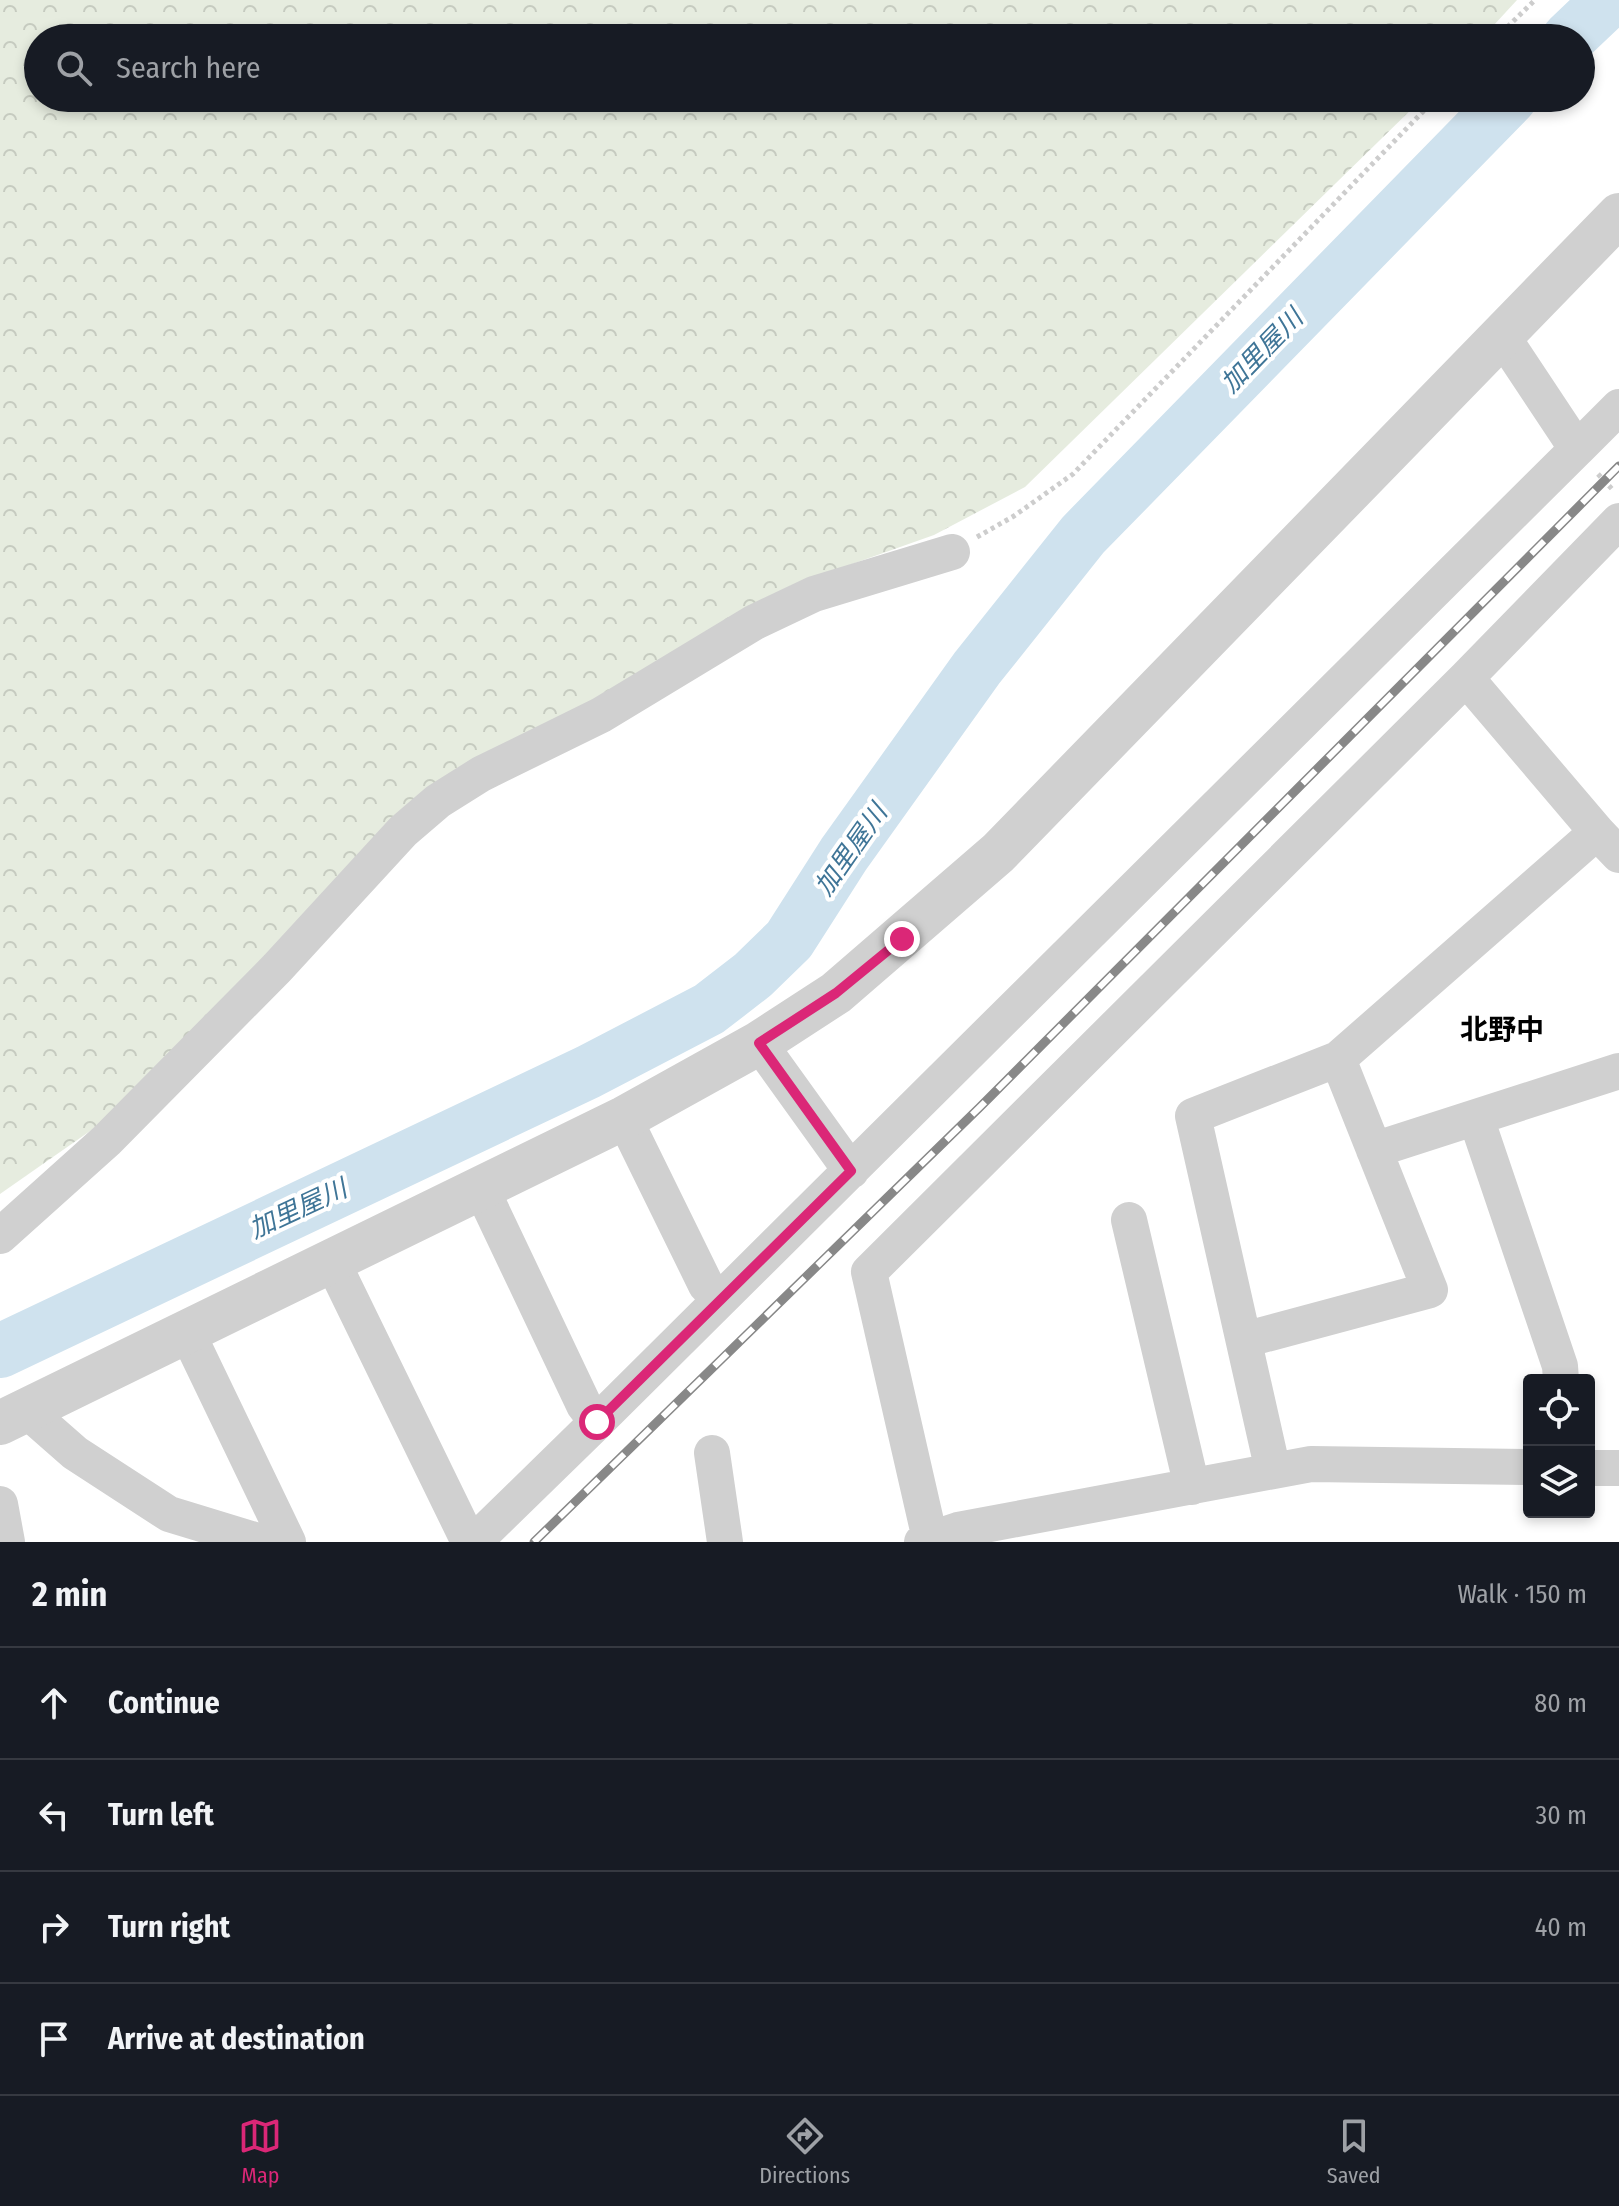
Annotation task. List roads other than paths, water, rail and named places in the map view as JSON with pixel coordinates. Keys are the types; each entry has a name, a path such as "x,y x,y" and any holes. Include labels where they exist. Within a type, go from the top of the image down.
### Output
{"street":[{"path":"13,1416 624,1118 759,1043 836,993 890,950 998,853 1619,215"},
{"path":"1502,336 1577,449"},
{"path":"332,1261 471,1542 851,1171 1619,407"},
{"path":"1523,1467 1311,1464 958,1530 926,1541 869,1272 1466,678 1619,521"},
{"path":"0,1236 107,1140 277,968 403,831 438,801 481,774 601,715 755,622 814,594 952,552"},
{"path":"1273,1471 1193,1116 1338,1059 1608,844 1466,678"},
{"path":"759,1043 851,1171"},
{"path":"1244,1340 1430,1290 1338,1059"},
{"path":"1374,1150 1618,1075"},
{"path":"624,1118 706,1285 720,1299"},
{"path":"1476,1118 1561,1374"},
{"path":"481,1188 584,1405 597,1422"},
{"path":"1129,1220 1192,1487"},
{"path":"187,1332 288,1542"},
{"path":"13,1416 75,1453 170,1528 261,1542"},
{"path":"712,1453 725,1542"},
{"path":"1595,1468 1619,1468"},
{"path":"0,1504 7,1542"}],"waterway":[{"name":"加里屋川","path":"1584,24 1609,0"},
{"name":"加里屋川","path":"0,1351 588,1072 709,1009 753,975 789,940 844,854 977,668 1083,535 1496,112"}],"railway":[{"path":"534,1542 980,1107 1619,466"}],"district":[{"name":"北野中","path":"1502,1029"}]}
